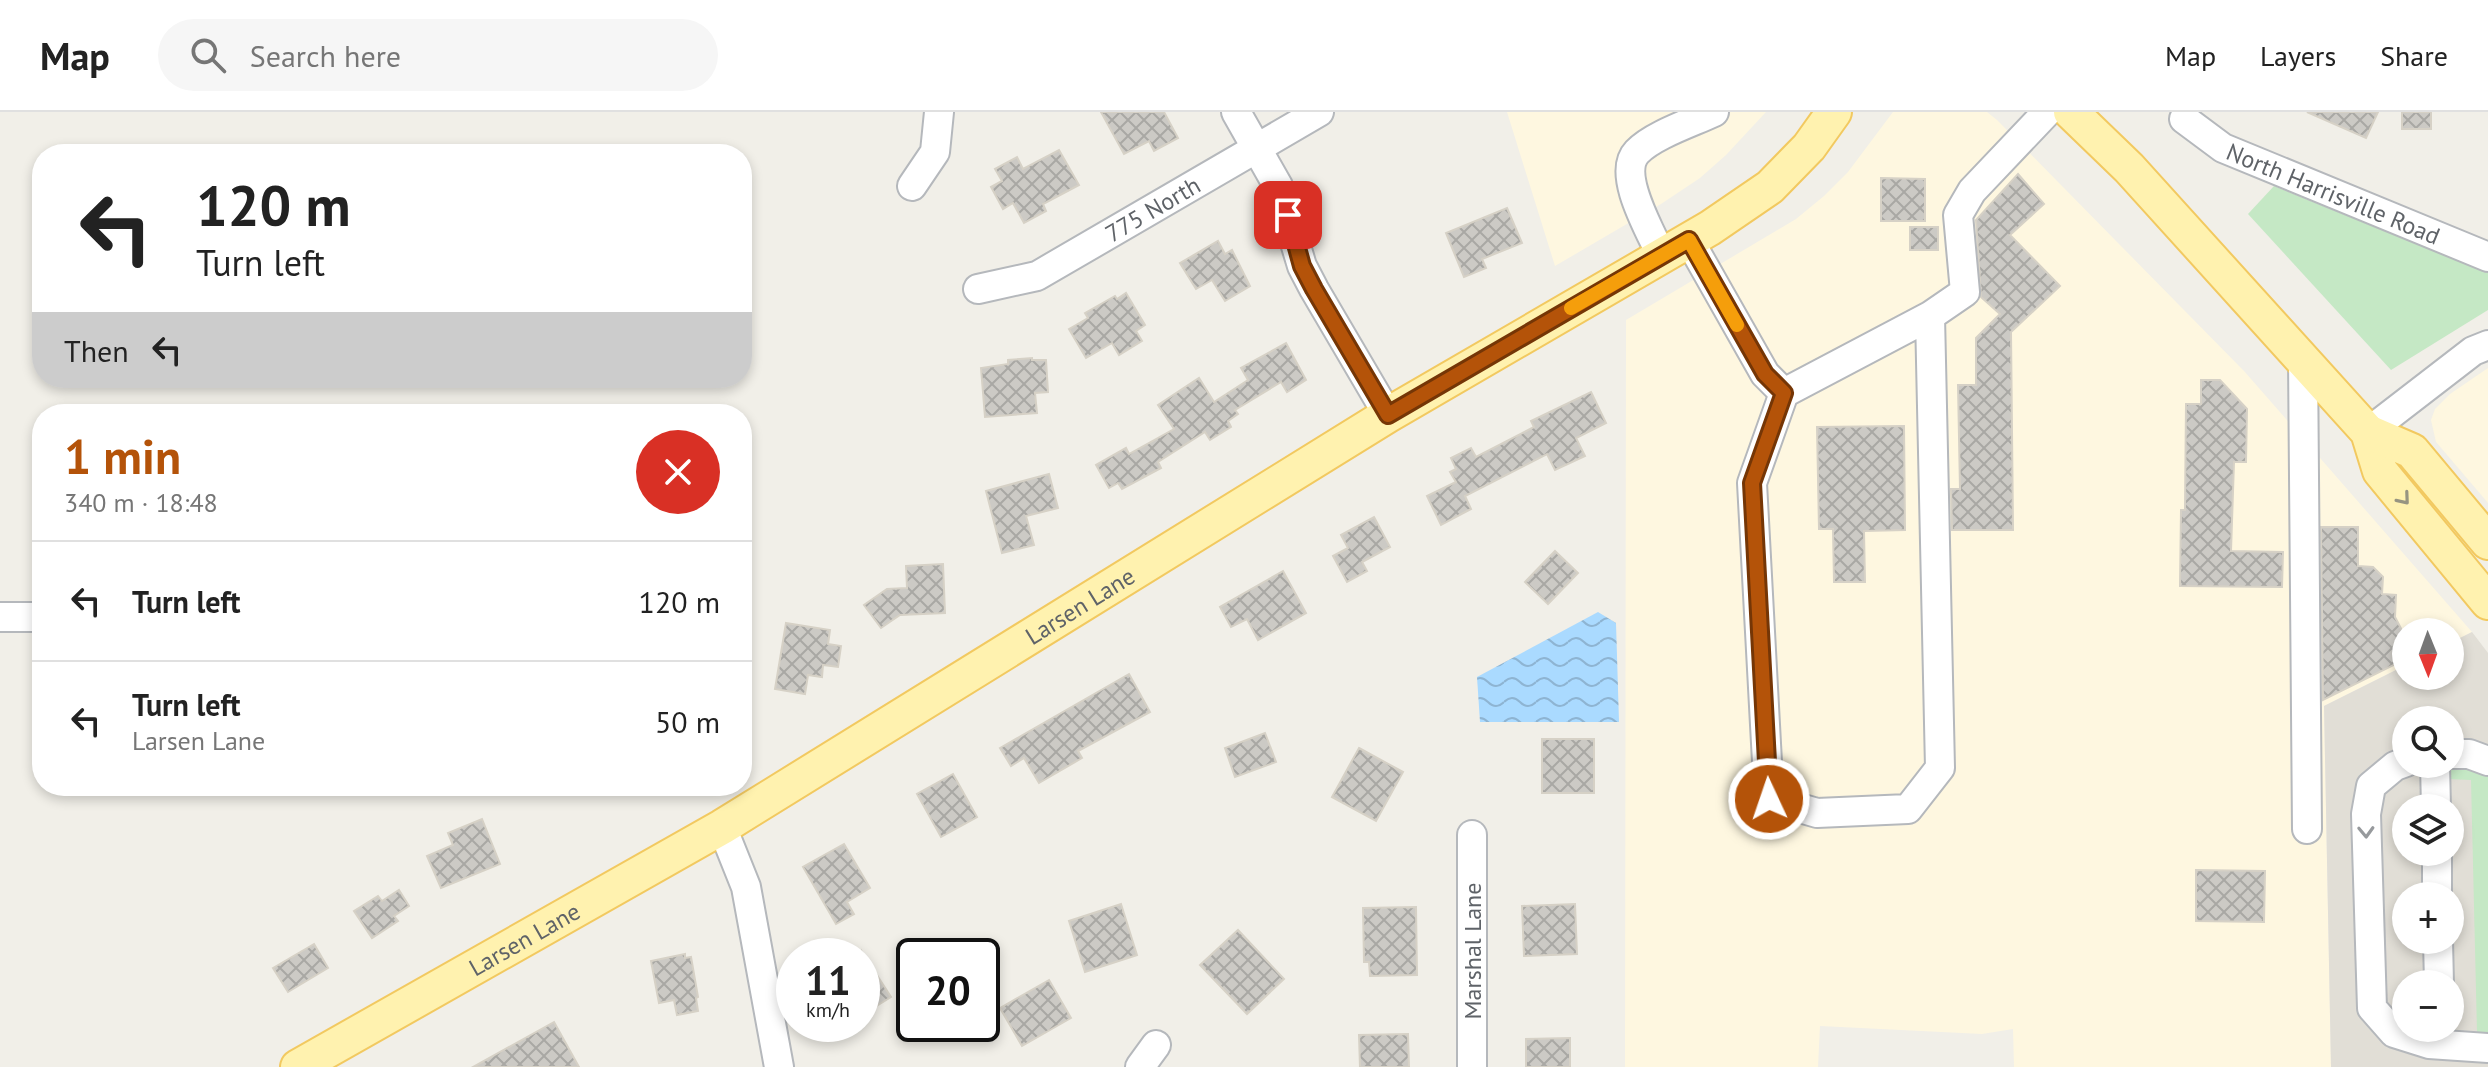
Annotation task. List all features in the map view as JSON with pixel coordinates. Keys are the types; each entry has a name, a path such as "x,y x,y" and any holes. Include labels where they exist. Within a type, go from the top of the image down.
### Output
{"main road":[{"name":"Larsen Lane","path":"298,1067 722,827 1388,415 1675,248 1770,187 1809,147 1834,112"},
{"path":"2071,112 2129,168 2368,432 2380,471 2488,602"},
{"path":"2368,432 2412,451 2488,542"}],"street":[{"path":"912,186 935,152 939,112"},
{"path":"1236,112 1278,186 1308,278 1388,415"},
{"name":"775 North","path":"978,289 1037,276 1319,112"},
{"path":"1714,112 1636,153 1630,167 1634,193 1765,374 1784,393"},
{"path":"1930,316 1940,768 1908,809 1817,813 1769,799 1752,483 1784,393 1930,316 1965,292 1958,215 1972,191 2047,112"},
{"name":"North Harrisville Road","path":"2184,119 2223,148 2488,257"},
{"path":"2368,432 2473,351 2488,345"},
{"path":"2303,359 2307,829"},
{"path":"0,617 32,617"},
{"path":"2464,754 2488,761"},
{"path":"2392,768 2371,786 2366,814 2372,1008 2392,1031"},
{"path":"722,827 746,887 779,1067"},
{"name":"Marshal Lane","path":"1472,835 1472,1067"},
{"path":"2464,1042 2488,1048"}],"shaded area":[{"path":"1507,112 1766,112 1700,178 1555,266"},
{"path":"1893,112 1987,112 2244,371 2460,618 2392,618 2392,672 2324,706 2331,1067 2014,1067 2013,1029 1982,1034 1820,1026 1818,1067 1625,1067 1626,320 1796,219 1848,172"},
{"path":"2488,368 2488,503 2436,442 2431,420 2435,409 2450,394"},
{"path":"2464,623 2472,632 2464,636"},
{"path":"2472,632 2488,653 2488,1067 2331,1067 2324,706 2392,672 2392,690 2464,690 2464,636"}],"green space":[{"path":"2274,186 2488,273 2488,310 2391,370 2248,214"},
{"path":"2464,766 2488,774 2488,1034 2477,1032 2471,780 2448,779 2464,778"}],"water":[{"path":"1598,612 1616,623 1619,722 1480,722 1477,677"}],"building":[{"path":"1101,112 1164,112 1178,138 1154,151 1149,141 1124,154"},
{"path":"2307,112 2378,112 2366,138"},
{"path":"2402,112 2431,112 2431,129 2402,129"},
{"path":"1059,150 1079,185 1043,204 1046,211 1024,223 1013,203 1003,209 991,187 1002,181 995,169 1017,157 1023,169"},
{"path":"2018,174 2044,204 2010,235 2060,286 2011,332 2013,530 1952,530 1951,489 1960,489 1958,385 1976,385 1976,338 2000,314 1981,297 1976,220"},
{"path":"1881,178 1925,179 1925,221 1881,221"},
{"path":"1507,208 1522,243 1482,259 1486,268 1464,277 1446,233"},
{"path":"1910,227 1938,227 1938,250 1910,250"},
{"path":"1218,241 1225,254 1232,250 1250,286 1225,301 1212,280 1196,289 1180,263"},
{"path":"1126,293 1145,325 1136,331 1142,341 1119,355 1112,343 1086,358 1069,329 1088,318 1085,313"},
{"path":"1286,343 1306,380 1287,392 1281,382 1235,410 1238,414 1228,421 1231,427 1210,440 1205,432 1158,462 1161,468 1122,489 1118,483 1109,488 1096,465 1126,448 1129,454 1174,429 1158,405 1199,378 1214,402 1248,380 1241,368"},
{"path":"1008,360 1046,360 1048,392 1035,393 1037,413 985,417 981,368 1008,364"},
{"path":"2201,380 2220,380 2247,409 2246,462 2234,462 2231,551 2283,552 2282,587 2180,586 2181,510 2185,510 2186,404 2201,404"},
{"path":"1591,392 1606,423 1576,438 1585,456 1555,470 1547,454 1465,496 1471,509 1441,525 1427,496 1456,482 1450,472 1456,469 1451,458 1471,448 1476,457 1534,427 1531,421"},
{"path":"1904,426 1905,530 1864,531 1865,582 1834,582 1833,529 1819,529 1817,427"},
{"path":"1049,474 1058,508 1026,516 1034,545 1002,553 986,491"},
{"path":"1374,517 1390,547 1362,562 1367,571 1347,582 1333,556 1348,548 1341,535"},
{"path":"2321,527 2358,527 2358,566 2373,567 2383,577 2382,594 2396,595 2396,618 2392,618 2392,666 2323,700"},
{"path":"1555,551 1578,573 1548,604 1525,582"},
{"path":"943,564 945,613 900,615 881,628 864,605 887,589 907,588 906,566"},
{"path":"1283,571 1306,613 1258,640 1247,619 1231,627 1220,607"},
{"path":"786,623 830,630 828,644 841,646 838,667 823,665 822,677 808,675 805,694 775,689"},
{"path":"1129,674 1150,712 1078,751 1082,758 1039,783 1024,758 1011,766 1000,748"},
{"path":"1265,733 1276,762 1235,777 1225,748"},
{"path":"1542,739 1594,739 1594,793 1542,793"},
{"path":"1359,748 1403,772 1376,821 1332,797"},
{"path":"953,774 977,817 941,837 917,794"},
{"path":"482,819 500,864 441,888 427,856 453,845 448,833"},
{"path":"844,844 870,888 847,902 854,914 836,924 803,867"},
{"path":"2196,870 2265,871 2264,922 2196,921"},
{"path":"399,890 409,906 394,916 398,921 372,938 354,911 378,896 382,901"},
{"path":"1121,904 1137,955 1085,972 1069,921"},
{"path":"1575,904 1577,954 1524,956 1522,906"},
{"path":"1416,907 1417,975 1370,976 1369,962 1364,962 1363,908"},
{"path":"1238,930 1284,979 1247,1014 1200,965"},
{"path":"314,944 328,968 288,992 273,968"},
{"path":"685,954 685,958 691,957 698,1011 677,1015 674,1000 659,1003 651,961"},
{"path":"880,980 891,997 880,1004"},
{"path":"1049,980 1071,1018 1022,1046 1000,1008"},
{"path":"554,1022 579,1067 473,1067"},
{"path":"1408,1034 1409,1067 1360,1067 1359,1035"},
{"path":"1570,1038 1570,1067 1526,1067 1526,1039"}],"slow traffic":[{"path":"1571,308 1689,240 1737,325"}],"route":[{"path":"1288,215 1302,266 1388,415 1689,240 1765,374 1784,393 1752,483 1769,799"}]}
